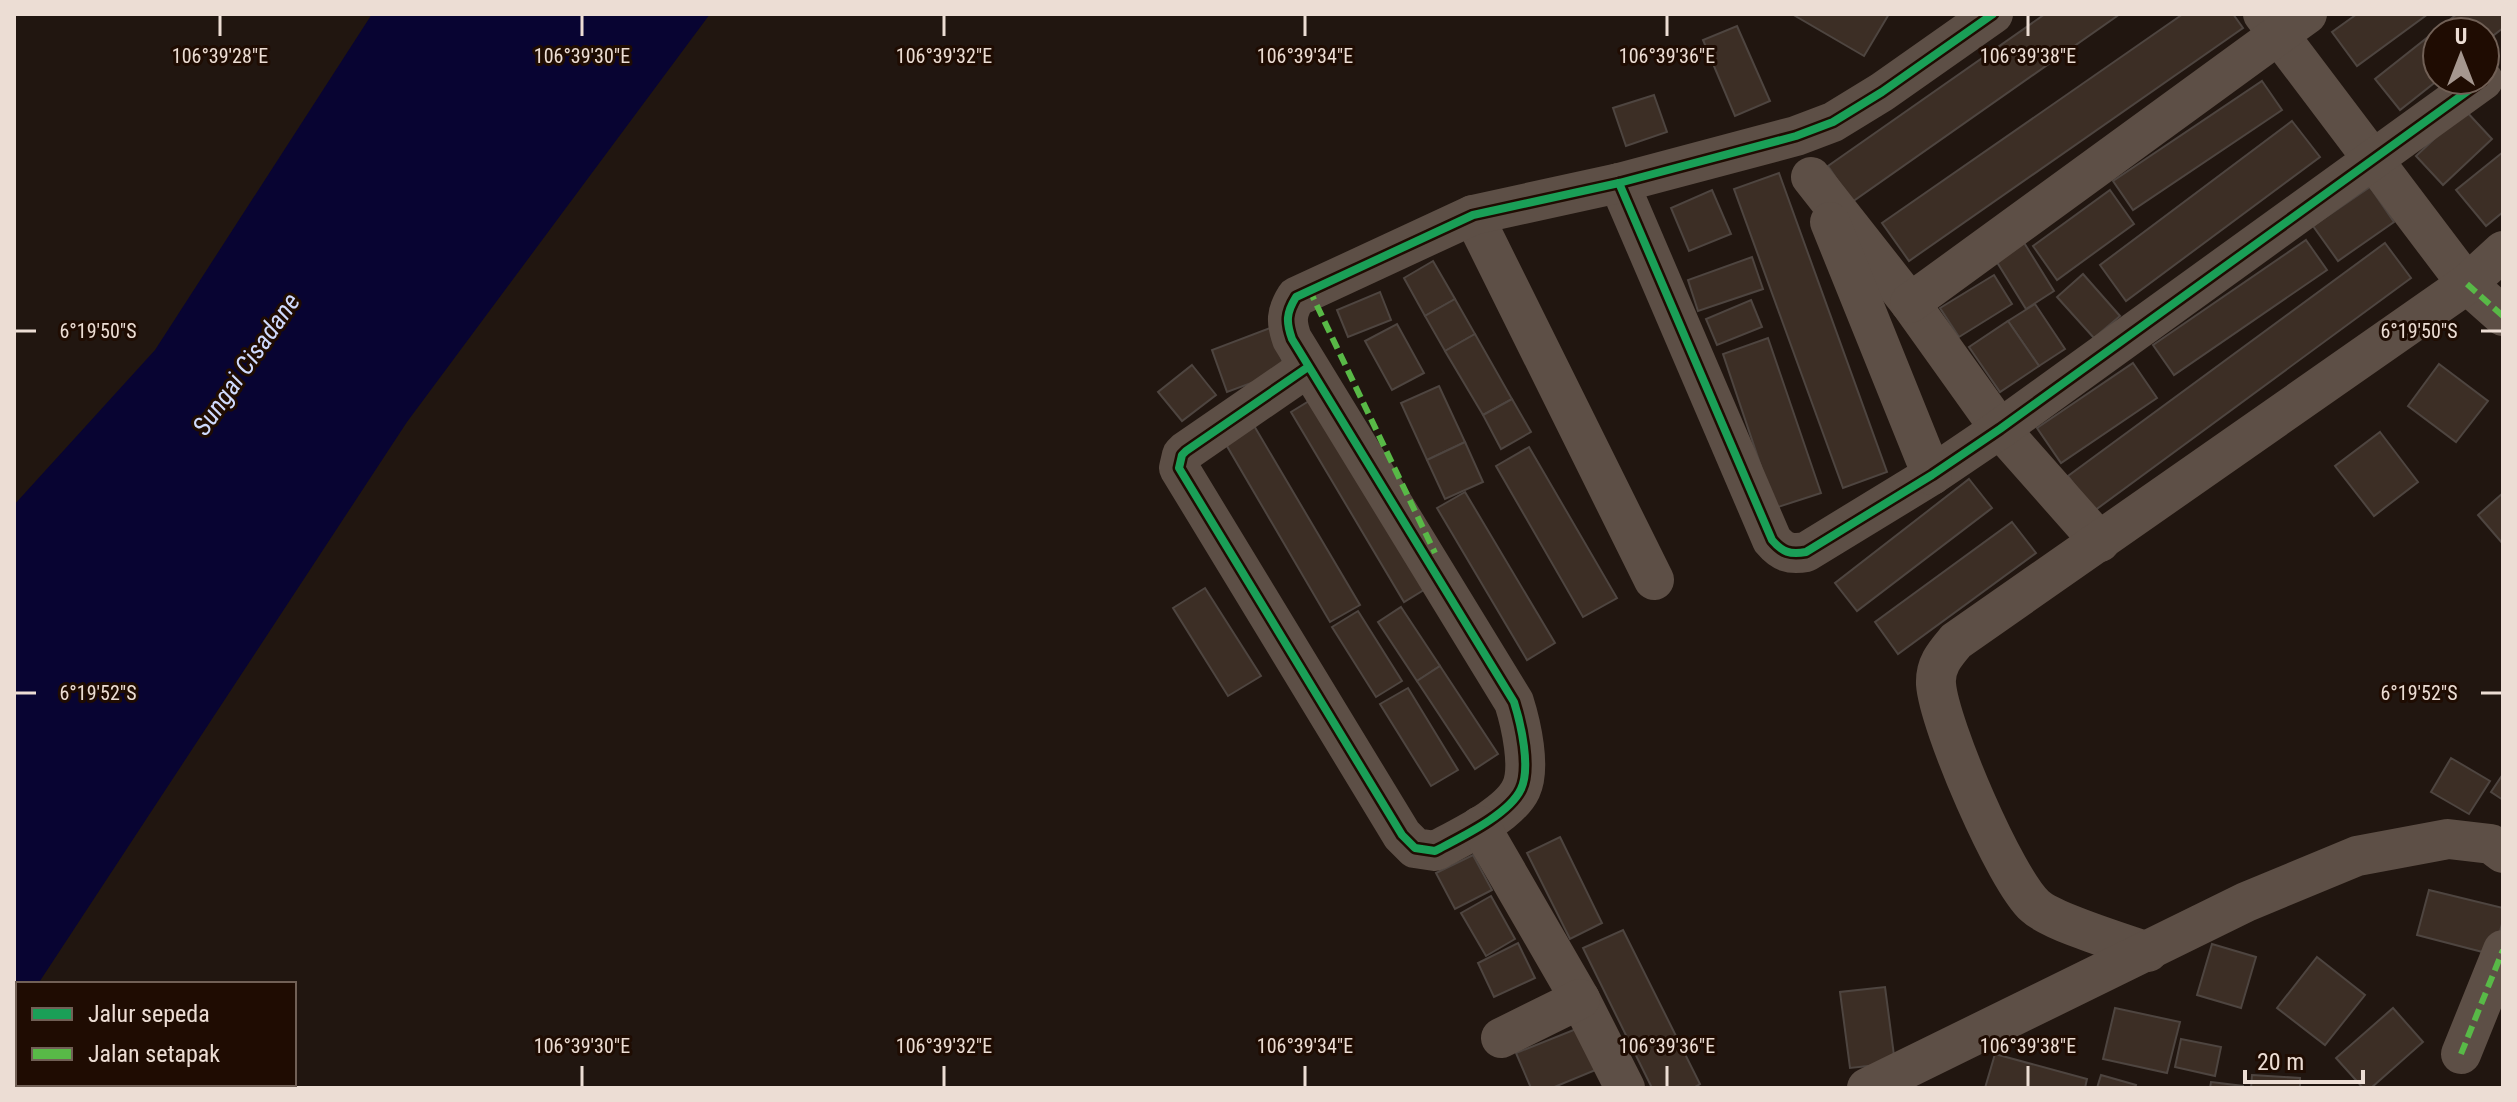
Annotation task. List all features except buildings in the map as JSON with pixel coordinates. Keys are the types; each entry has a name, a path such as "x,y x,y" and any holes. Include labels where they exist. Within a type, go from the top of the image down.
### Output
{"street":[{"path":"1308,367 1186,451 1179,468 1402,835 1415,848 1435,851 1480,826 1510,803 1522,788 1522,727 1514,702 1292,339 1287,323 1288,310 1296,297 1473,215 1619,183 1796,136 1833,122 1882,92 1993,14"},
{"path":"1910,303 2283,21 2372,159 2467,284 2503,316"},
{"path":"1619,183 1772,540 1781,551 1795,554 1806,552 1932,475 2000,429 2460,96"},
{"path":"1796,136 1932,475"},
{"path":"1811,177 1910,303 2000,429 2100,542"},
{"path":"1473,215 1654,580"},
{"path":"2148,952 2080,928 2036,908 2015,881 1980,810 1955,746 1936,684 1938,666 1956,641 2467,284 2503,251"},
{"path":"1480,826 1580,999 1625,1088"},
{"path":"1867,1088 2246,902 2357,856 2448,839 2491,844 2503,853"},
{"path":"2461,1054 2503,950"},
{"path":"1501,1038 1580,999"}],"water":[{"name":"Sungai Cisadane","path":"372,14 710,14 407,422 39,982 16,982 14,1020 14,505 155,350"}],"marked path":[{"path":"2467,284 2503,316"},
{"path":"1309,289 1435,553"},
{"path":"2461,1054 2503,950"}],"cycle path":[{"path":"1308,367 1186,451 1179,468 1402,835 1415,848 1435,851 1506,808 1521,789 1525,770 1524,746 1514,702 1292,339 1288,318 1296,297 1473,215 1619,183 1796,136 1833,122 1882,92 1993,14"},
{"path":"1619,183 1772,540 1787,552 1800,553 1932,475 2000,429 2461,96"}]}
